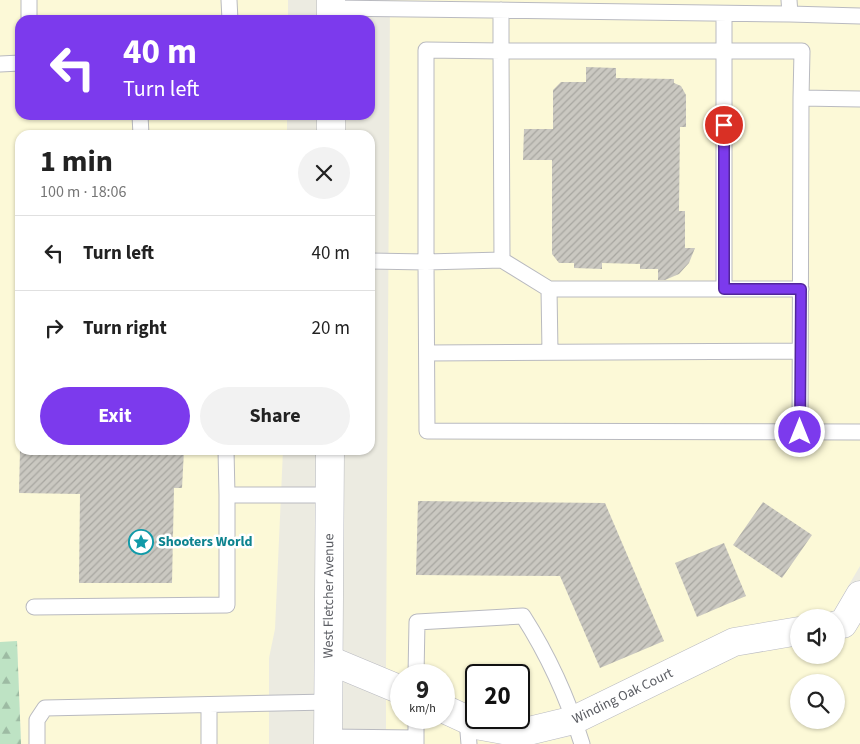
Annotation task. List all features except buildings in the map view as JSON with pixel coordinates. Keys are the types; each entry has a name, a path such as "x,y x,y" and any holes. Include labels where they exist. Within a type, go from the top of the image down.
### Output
{"street":[{"name":"West Fletcher Avenue","path":"328,741 330,455"},
{"path":"845,621 860,595"},
{"name":"Winding Oak Court","path":"460,724 520,733 578,732 734,642 790,633"},
{"path":"329,660 390,685"}],"lane":[{"path":"29,0 29,15"},
{"path":"229,0 230,15"},
{"path":"331,9 401,5 501,10 724,14 790,7 860,16"},
{"path":"501,10 502,260"},
{"path":"724,14 724,289"},
{"path":"800,432 802,51 426,50 426,431 800,432 860,432"},
{"path":"0,64 15,63"},
{"path":"801,98 860,99"},
{"path":"375,261 502,260 548,289 801,289"},
{"path":"548,289 550,352"},
{"path":"426,353 800,351"},
{"path":"34,607 227,606 226,455"},
{"path":"227,495 330,495"},
{"path":"416,664 417,622 523,616 541,644 578,732"},
{"path":"38,744 37,720 44,708 328,702"},
{"path":"209,705 209,744"},
{"path":"328,741 416,741"}],"shaded area":[{"path":"0,0 288,0 288,15 15,15 15,120 287,120 287,130 15,130 15,455 283,455 275,629 269,658 269,744 21,744 17,642 0,642"},
{"path":"390,0 860,0 860,566 835,609 790,609 790,619 727,630 563,711 530,717 530,664 465,664 465,703 455,699 455,664 390,664 390,671 386,669"},
{"path":"860,624 860,744 534,744 572,736 739,655 790,646 790,664 845,664 846,637 856,630"},
{"path":"386,699 390,701 390,729 454,729 478,739 503,744 386,744"}],"green space":[{"path":"17,641 21,744 0,744 0,642"}],"place":[{"name":"Shooters World","path":"141,542"}],"route":[{"path":"724,125 724,289 801,289 800,432"}]}
